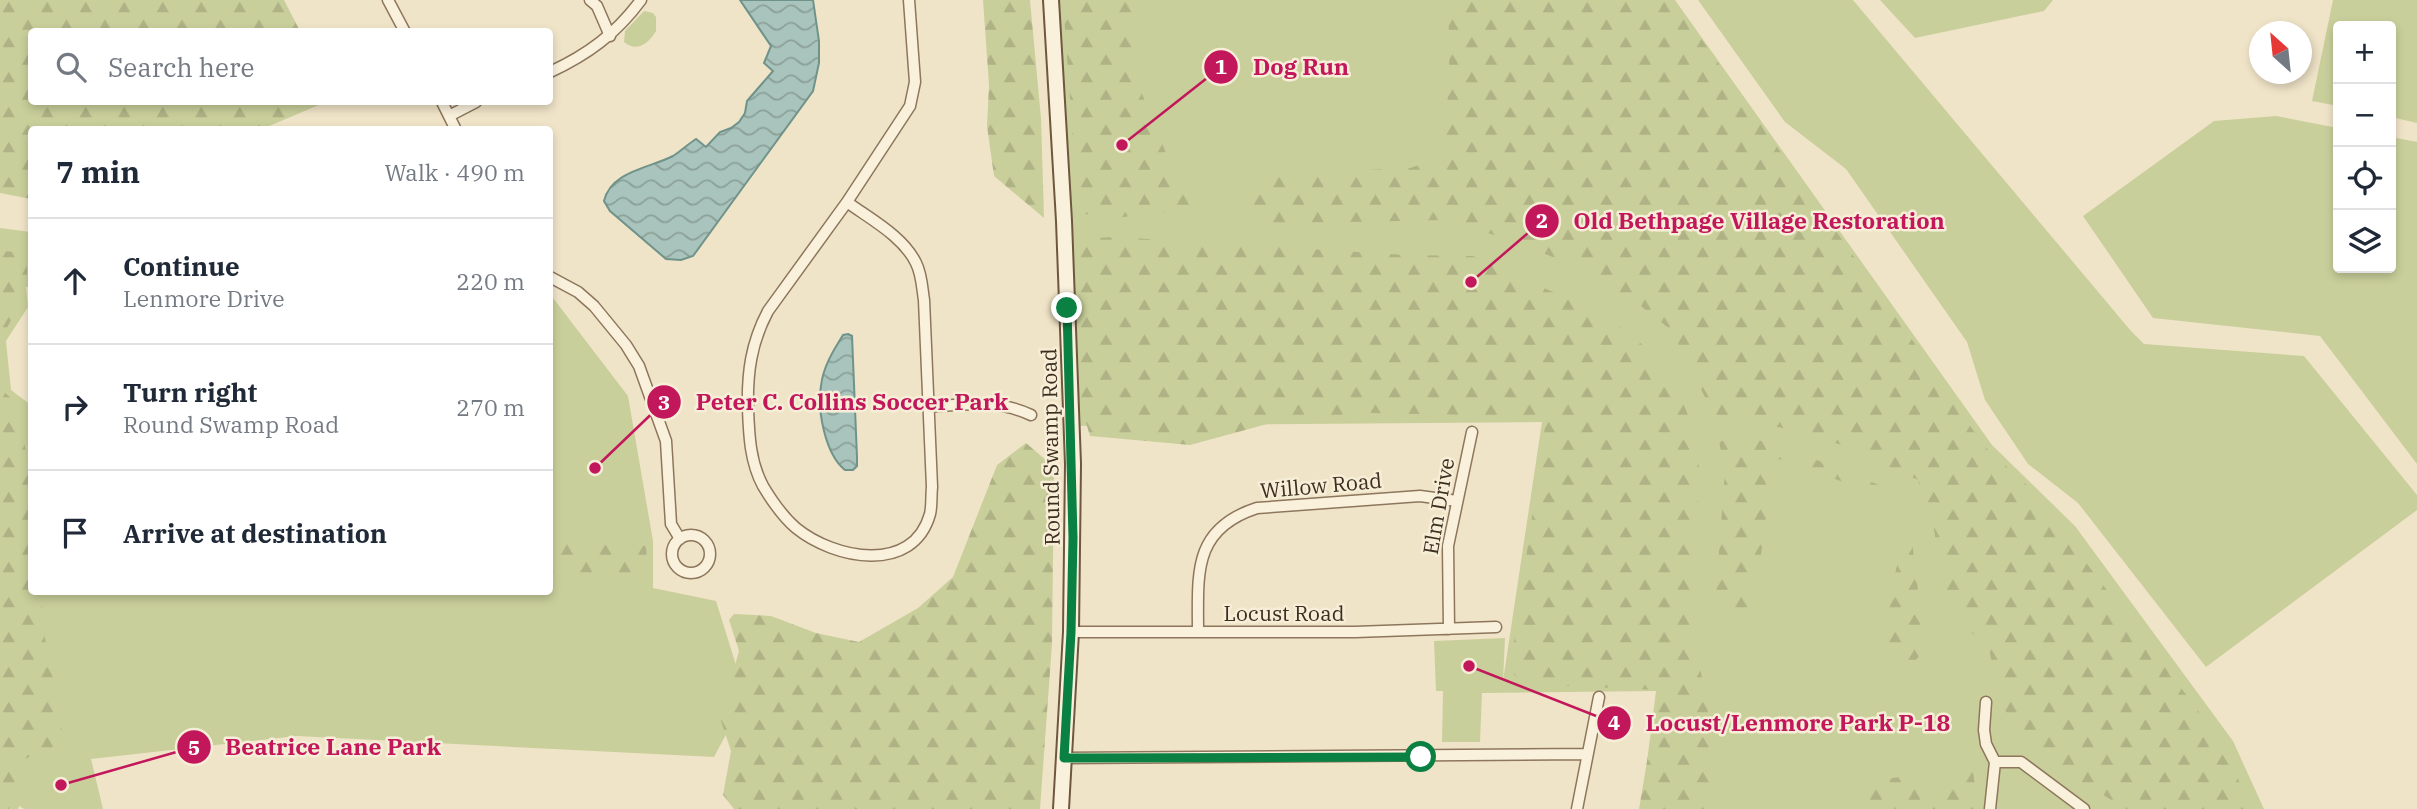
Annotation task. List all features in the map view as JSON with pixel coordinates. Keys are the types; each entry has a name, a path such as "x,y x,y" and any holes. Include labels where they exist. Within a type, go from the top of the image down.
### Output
{"main road":[{"name":"Round Swamp Road","path":"1051,0 1064,221 1073,464 1071,632 1061,809"}],"street":[{"path":"388,0 403,28"},
{"path":"590,0 597,6 610,36"},
{"path":"553,71 579,58 610,36 641,0"},
{"path":"847,202 903,244 916,262 924,300 930,512 924,528 913,542 882,556 861,556 816,541 796,528 776,507 762,483 749,439 748,380 753,347 768,311 847,202 911,106 915,82 909,0"},
{"path":"444,105 454,126"},
{"path":"449,116 470,105"},
{"path":"553,279 578,292 594,306 626,345 639,366 666,441 671,524 680,539"},
{"path":"928,407 988,402 1013,406 1031,415"},
{"name":"Elm Drive","path":"1449,629 1447,564 1472,432"},
{"name":"Willow Road","path":"1198,632 1201,559 1212,536 1233,518 1257,508 1420,496 1457,501"},
{"name":"Locust Road","path":"1071,632 1355,632 1496,627"},
{"path":"1577,809 1599,697"},
{"path":"1986,702 1986,744 1995,762 1990,809"},
{"path":"1064,758 1587,754"},
{"path":"1995,762 2021,762 2084,809"}],"green space":[{"path":"0,0 284,0 298,28 28,28 28,105 319,105 269,126 28,126 28,198 0,193"},
{"path":"983,0 1030,0 1041,118 1044,218 994,176 987,126 989,85"},
{"path":"1055,0 1675,0 1992,445 2075,526 2233,741 2264,809 1641,809 1656,691 1482,693 1480,742 1442,742 1443,691 1436,691 1434,641 1505,638 1503,681 1542,422 1074,426"},
{"path":"1063,0 1137,0 1134,74 1170,163 1193,188 1190,210 1104,219 1078,212"},
{"path":"1447,0 1674,0 1983,445 2028,486 2225,746 2250,809 2126,809 2076,778 2018,735 1999,698 1989,649 1959,621 1944,599 1933,522 1918,480 1842,445 1783,428 1713,413 1671,330 1637,303 1602,285 1573,265 1510,240 1446,220 1253,224 1244,206 1250,175 1410,168 1440,158 1449,79"},
{"path":"1698,0 1853,0 2144,344 2304,356 2417,495 2417,510 2206,667 2078,503 2028,464 1985,400 1967,342 1846,169 1785,122"},
{"path":"1880,0 2053,0 2044,11 1915,38"},
{"path":"2333,0 2417,0 2417,123 2396,118 2396,21 2333,21 2333,105 2312,101"},
{"path":"644,11 653,13 656,17 656,31 642,45 634,47 624,42 625,31"},
{"path":"2276,116 2333,127 2333,273 2396,273 2396,138 2417,142 2417,464 2320,336 2153,318 2083,216 2214,121"},
{"path":"0,228 28,232 28,307 6,341 11,390 28,403 28,595 553,595 553,298 628,396 653,541 653,588 716,601 746,697 714,757 297,736 91,759 103,809 24,809 19,806 18,809 0,809"},
{"path":"1116,237 1405,255 1473,256 1602,314 1631,334 1655,357 1680,396 1693,427 1699,458 1693,628 1716,757 1707,809 1639,809 1659,690 1524,684 1514,675 1512,655 1546,420 1514,416 1370,413 1289,418 1190,445 1090,436 1082,409 1077,293 1079,257 1092,238"},
{"path":"0,251 17,252 27,263 27,275 18,289 16,310 6,330 0,359"},
{"path":"0,378 3,391 20,406 28,471 28,595 41,595 45,638 62,727 52,748 20,761 9,809 0,809"},
{"path":"1736,436 1777,444 1879,485 1892,494 1877,494 1779,459 1773,463 1758,578 1745,625 1725,617 1716,592 1725,471 1719,442"},
{"path":"1026,443 1054,467 1052,644 1040,809 734,809 723,795 731,751 720,718 739,651 729,620 734,614 771,616 816,633 859,642 918,608 953,577 997,465"},
{"path":"1910,524 1925,649 1915,661 1893,661 1881,653 1896,569"},
{"path":"553,542 646,546 648,579 553,572"},
{"path":"1962,771 1973,772 1974,809 1859,809 1861,799 1880,779 1913,776 1942,790 1957,787"}],"water":[{"path":"740,0 813,0 819,63 813,91 693,256 681,260 666,259 610,211 604,201 614,183 623,177 673,156 696,139 706,147 720,132 739,122 745,113 747,101 773,71 764,63 771,46"},
{"path":"843,335 852,336 857,457 857,466 853,470 845,470 832,453 824,431 820,407 826,366"}],"place":[{"name":"Dog Run","path":"1122,145"},
{"name":"Old Bethpage Village Restoration","path":"1471,282"},
{"name":"Peter C. Collins Soccer Park","path":"595,468"},
{"name":"Locust/Lenmore Park P-18","path":"1469,666"},
{"name":"Beatrice Lane Park","path":"61,785"}],"route":[{"path":"1067,308 1073,538 1064,758 1421,757"}]}
